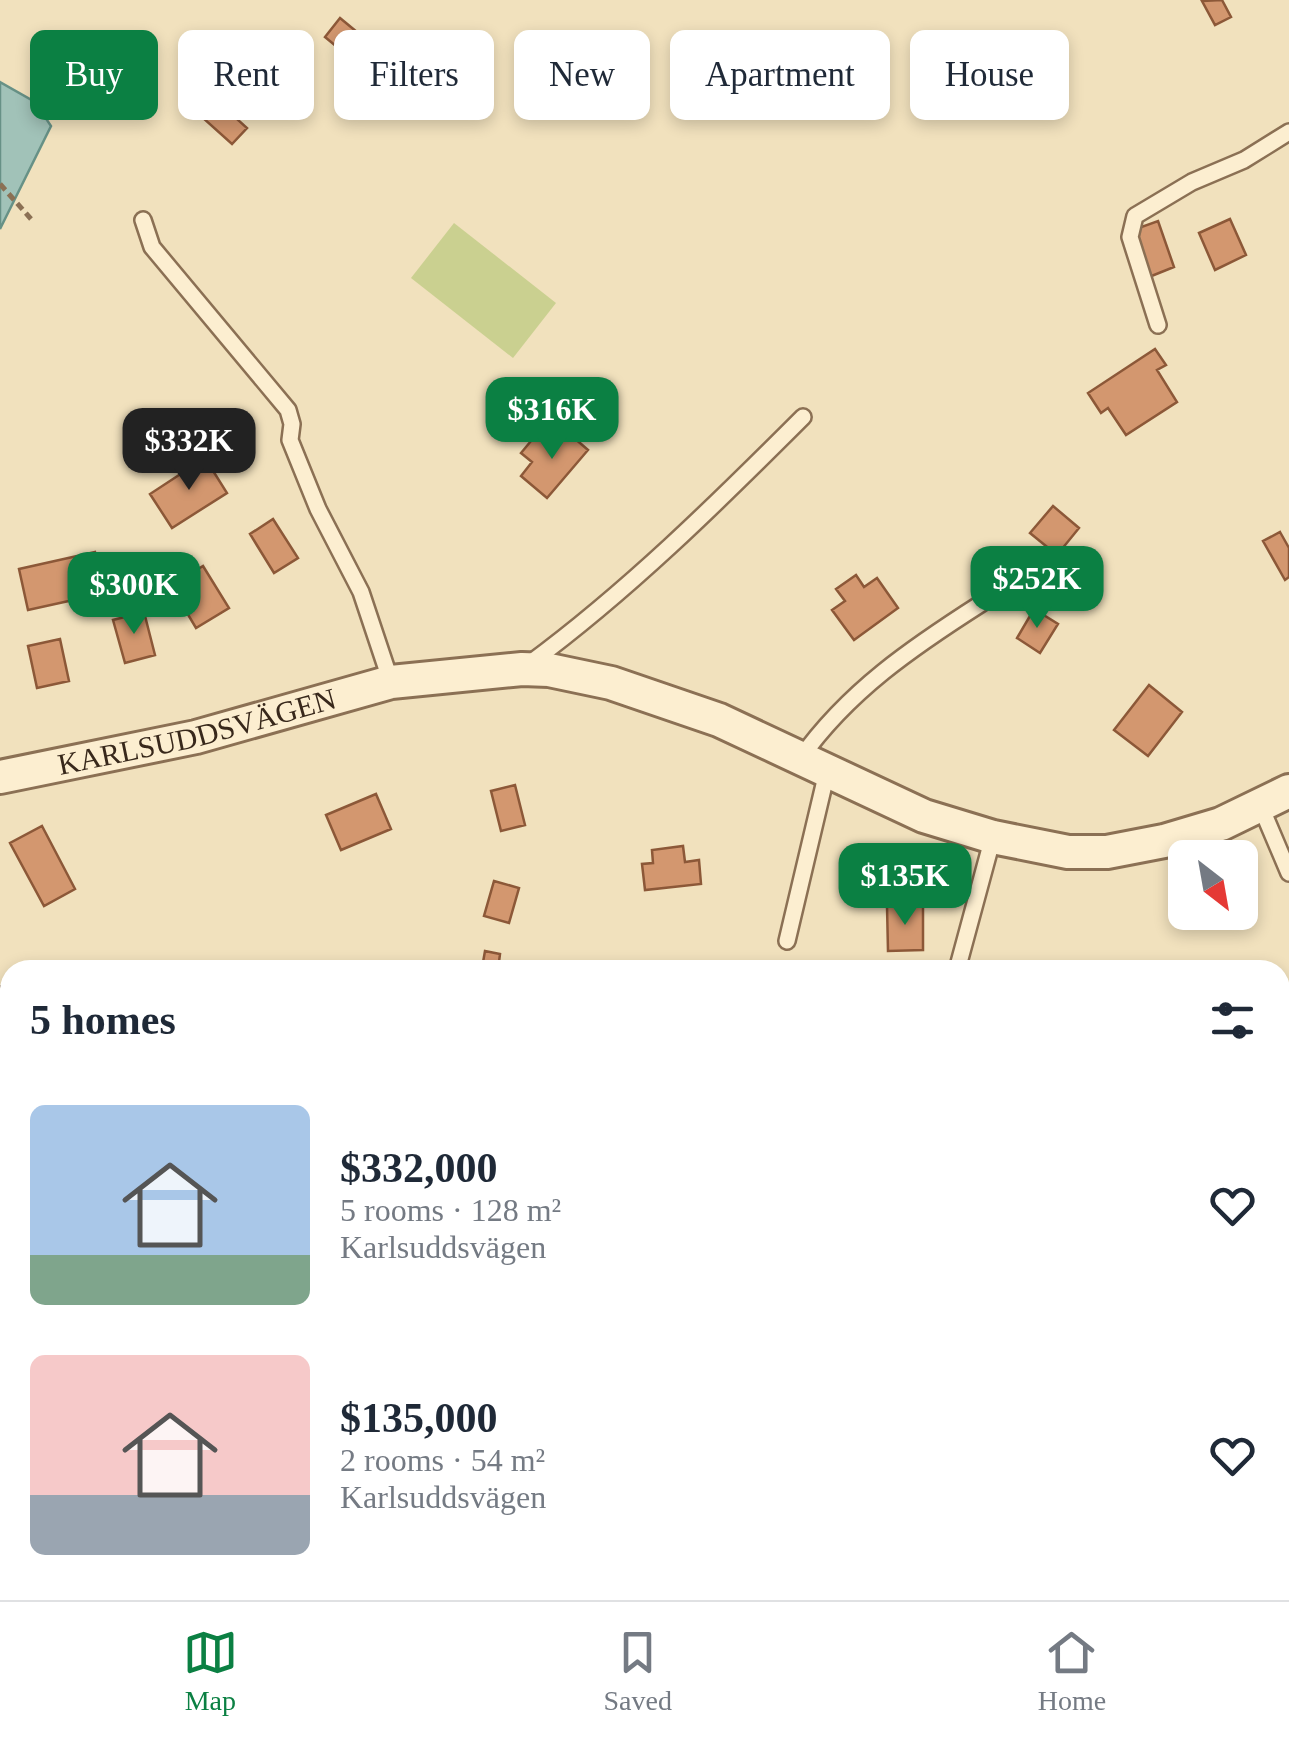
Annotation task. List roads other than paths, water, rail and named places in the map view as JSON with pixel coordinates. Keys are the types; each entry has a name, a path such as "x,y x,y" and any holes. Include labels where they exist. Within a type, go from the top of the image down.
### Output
{"street":[{"name":"KARLSUDDSVÄGEN","path":"0,778 196,737 391,682 549,670 611,683 720,720 924,816 993,837 1068,852 1107,852 1192,833 1275,799"}],"lane":[{"path":"1158,325 1130,237 1134,216 1192,182 1244,160 1289,132"},
{"path":"143,220 152,247 288,410 292,424 290,440 318,509 361,592 391,682"},
{"path":"522,670 576,629 708,512 804,417"},
{"path":"787,941 822,727 886,668 982,604"},
{"name":"KARLSUDDSVÄGEN","path":"1275,799 1289,873"},
{"path":"960,960 993,837"}],"water":[{"path":"0,82 30,99 30,120 47,120 51,126 0,229"}]}
